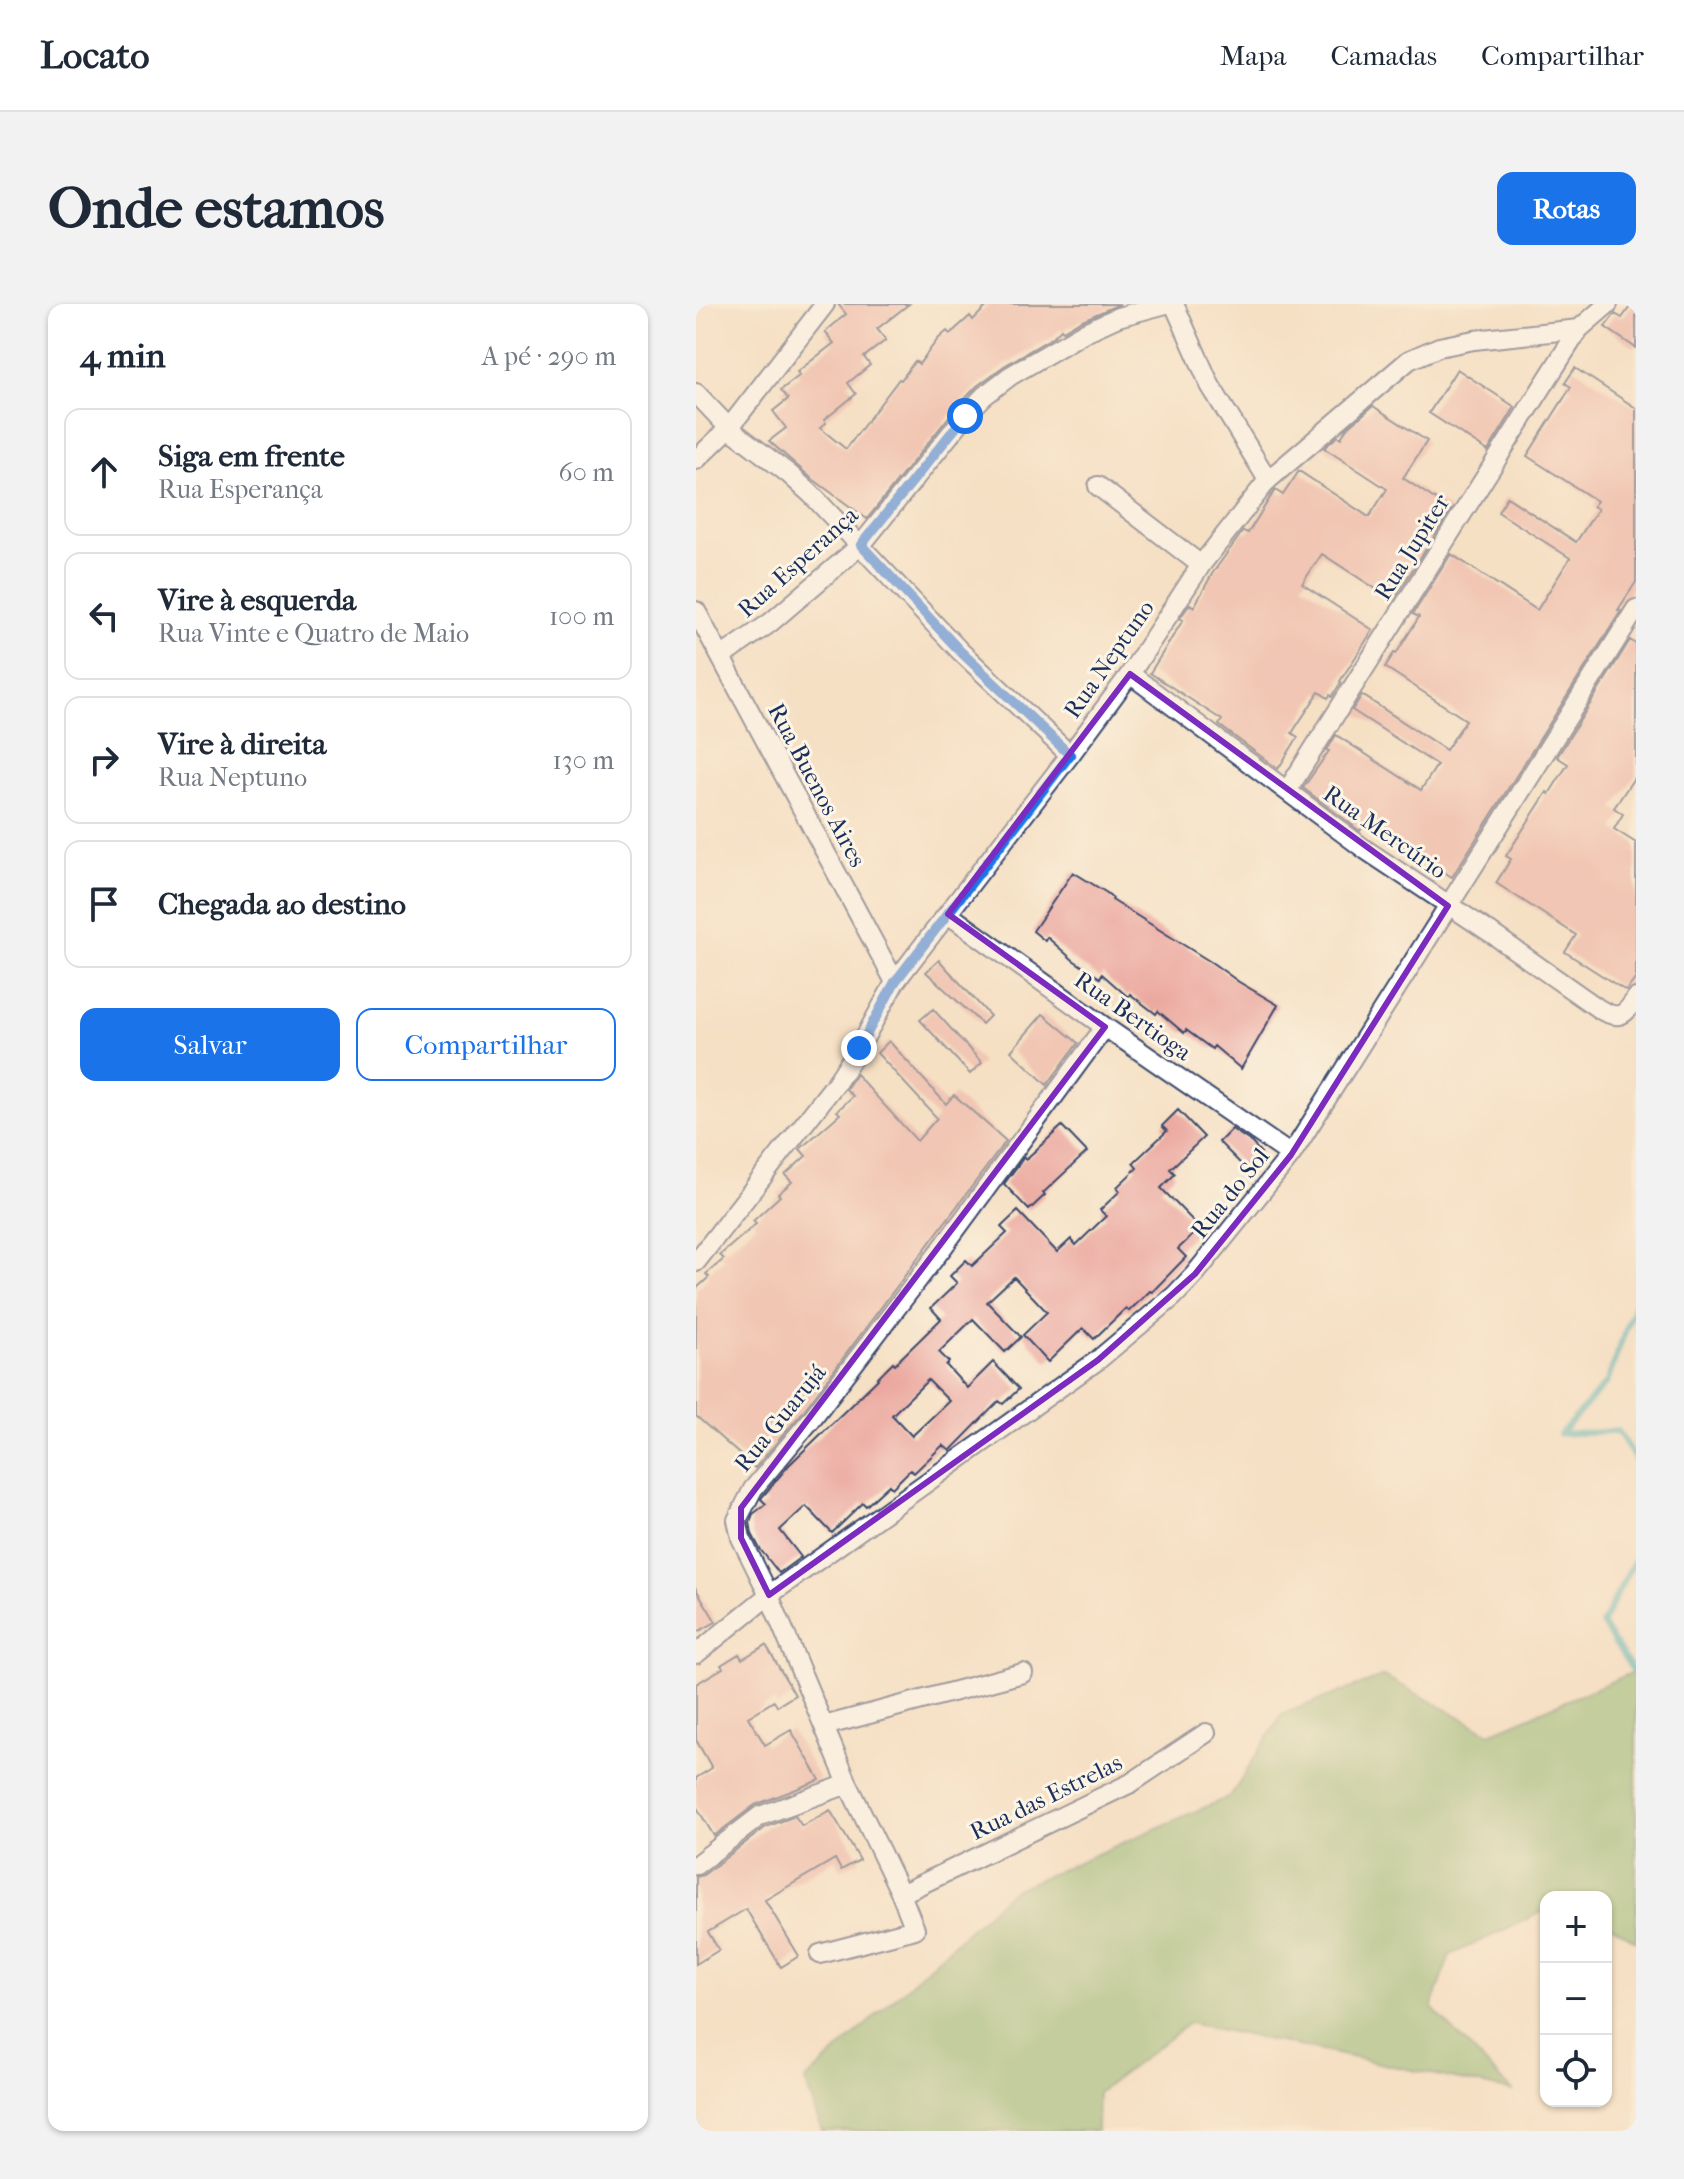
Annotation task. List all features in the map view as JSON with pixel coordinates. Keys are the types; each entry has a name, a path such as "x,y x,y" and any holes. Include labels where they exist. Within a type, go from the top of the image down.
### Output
{"street":[{"path":"696,460 729,428 825,304"},
{"name":"Rua Esperança","path":"721,657 770,623 861,545 984,396 1010,376 1085,332 1118,317 1166,304"},
{"path":"1174,304 1210,385 1268,480"},
{"path":"1579,329 1608,304"},
{"name":"Rua Neptuno","path":"696,1262 836,1083 895,982 1070,755 1130,674 1201,565 1268,480 1409,360 1439,347 1474,340 1579,329"},
{"name":"Rua Jupiter","path":"1287,791 1579,329"},
{"path":"696,393 729,428 789,474 861,545 960,651 1070,755"},
{"path":"1098,486 1201,565"},
{"name":"Rua do Sol","path":"696,1654 769,1595 1098,1360 1195,1274 1291,1155 1636,609"},
{"name":"Rua Buenos Aires","path":"696,611 895,982"},
{"name":"Rua Mercúrio","path":"1130,674 1287,791 1599,1009 1610,1015 1620,1015 1636,998"},
{"name":"Rua Bertioga","path":"948,914 1291,1155"},
{"name":"Rua Guarujá","path":"820,1954 915,1929 848,1784 769,1595 741,1538 737,1520 753,1489 810,1421 943,1247 1105,1027"},
{"path":"824,1726 1023,1673"},
{"name":"Rua das Estrelas","path":"901,1894 1131,1783 1206,1733"},
{"path":"696,1865 760,1816 848,1784"}],"highlighted area":[{"path":"1130,674 1448,906 1291,1155 1195,1274 1098,1360 769,1595 741,1538 741,1508 1105,1027 948,914"}],"green space":[{"path":"1636,1671 1636,1941 1612,1926 1612,1891 1540,1891 1540,1913 1450,1955 1432,2008 1512,2091 1189,2023 1098,2093 1097,2131 822,2131 805,2081 1011,1891 1231,1796 1282,1714 1384,1676 1490,1733"}],"building":[{"path":"838,304 909,304 877,329 886,340 864,357 870,365 848,383 856,394 824,420 826,423 820,428 846,449 915,361 919,364 947,331 950,334 970,316 973,320 989,304 1120,304 1063,331 1061,329 977,386 867,519 810,477 769,441 786,428 773,411 788,399 781,390 800,375 797,372 834,343 825,332 846,314"},
{"path":"1632,304 1636,304 1636,348 1605,327 1615,314 1622,318"},
{"path":"1575,368 1636,408 1636,582 1618,610 1621,611 1452,877 1366,822 1360,831 1303,788 1329,751 1336,735 1421,790 1437,765 1352,710 1362,695 1446,750 1466,720 1385,667 1419,617 1413,614 1451,554 1537,610 1570,558 1498,512 1507,497 1576,542 1598,509 1593,506 1597,501 1527,456 1571,387 1565,383"},
{"path":"1457,369 1515,407 1488,451 1429,413"},
{"path":"1373,406 1427,441 1403,478 1451,510 1393,600 1322,554 1302,584 1373,630 1332,697 1319,692 1292,733 1298,737 1278,769 1219,725 1222,720 1150,673 1183,620 1180,618 1190,604 1194,607 1212,574 1243,531 1248,533 1275,490 1283,495 1299,471 1369,517 1387,489 1324,448 1338,436 1341,438 1346,429"},
{"path":"1630,640 1636,644 1636,775 1614,808 1623,814 1614,829 1636,843 1636,978 1626,991 1565,952 1576,935 1496,883 1511,859 1506,856 1568,764 1557,757"},
{"path":"1073,872 1278,1005 1241,1069 1214,1046 1212,1049 1186,1030 1184,1033 1158,1011 1156,1014 1130,994 1128,997 1102,974 1100,978 1047,937 1045,941 1033,931"},
{"path":"939,960 990,1016 982,1024 926,972"},
{"path":"933,1009 982,1063 970,1074 920,1020"},
{"path":"1043,1014 1078,1043 1047,1085 1011,1051"},
{"path":"889,1041 946,1104 954,1095 1006,1141 801,1414 755,1468 696,1416 696,1289 709,1277 706,1274 724,1259 720,1255 756,1224 753,1221 792,1182 785,1175 806,1156 800,1149 840,1114 837,1111 853,1096 846,1089 856,1074 917,1141 937,1118 877,1053"},
{"path":"1178,1110 1204,1137 1170,1169 1175,1174 1161,1188 1200,1228 1178,1249 1186,1257 1152,1292 1129,1311 1126,1308 1094,1339 1083,1328 1048,1362 1023,1335 1047,1312 1014,1277 987,1302 1021,1337 1005,1352 973,1319 939,1352 949,1362 946,1365 967,1388 993,1362 1019,1389 1003,1404 999,1401 950,1451 943,1445 914,1473 910,1470 892,1488 889,1485 866,1506 863,1503 832,1533 806,1506 780,1530 801,1557 779,1573 752,1534 750,1522 753,1514 766,1504 761,1499 789,1465 941,1319 931,1308 957,1283 950,1276 966,1260 972,1266 1007,1233 1001,1227 1018,1211 1057,1252 1071,1239 1076,1245 1106,1216 1100,1210 1120,1191 1117,1187 1137,1168 1133,1163 1167,1131 1162,1126","holes":["928,1380 949,1401 912,1436 892,1415"]},
{"path":"1062,1126 1087,1152 1029,1210 1004,1184 1024,1157 1026,1159"},
{"path":"1232,1129 1261,1153 1245,1168 1219,1142"},
{"path":"696,1589 716,1622 696,1633"},
{"path":"766,1645 795,1695 777,1706 774,1701 748,1717 765,1745 791,1730 820,1780 755,1805 714,1836 696,1806 696,1778 712,1768 696,1740 696,1684 739,1654 742,1659"},
{"path":"830,1810 860,1860 841,1870 835,1859 765,1900 799,1956 781,1967 746,1909 708,1932 719,1950 696,1964 696,1877 703,1875 766,1827 795,1816 802,1826"}],"waterway":[{"path":"1636,1301 1607,1382 1560,1434 1618,1431 1636,1461"},
{"path":"1636,1557 1602,1624 1636,1675"}],"route":[{"path":"859,1048 895,982 1070,755 960,651 861,545 965,416"}]}
